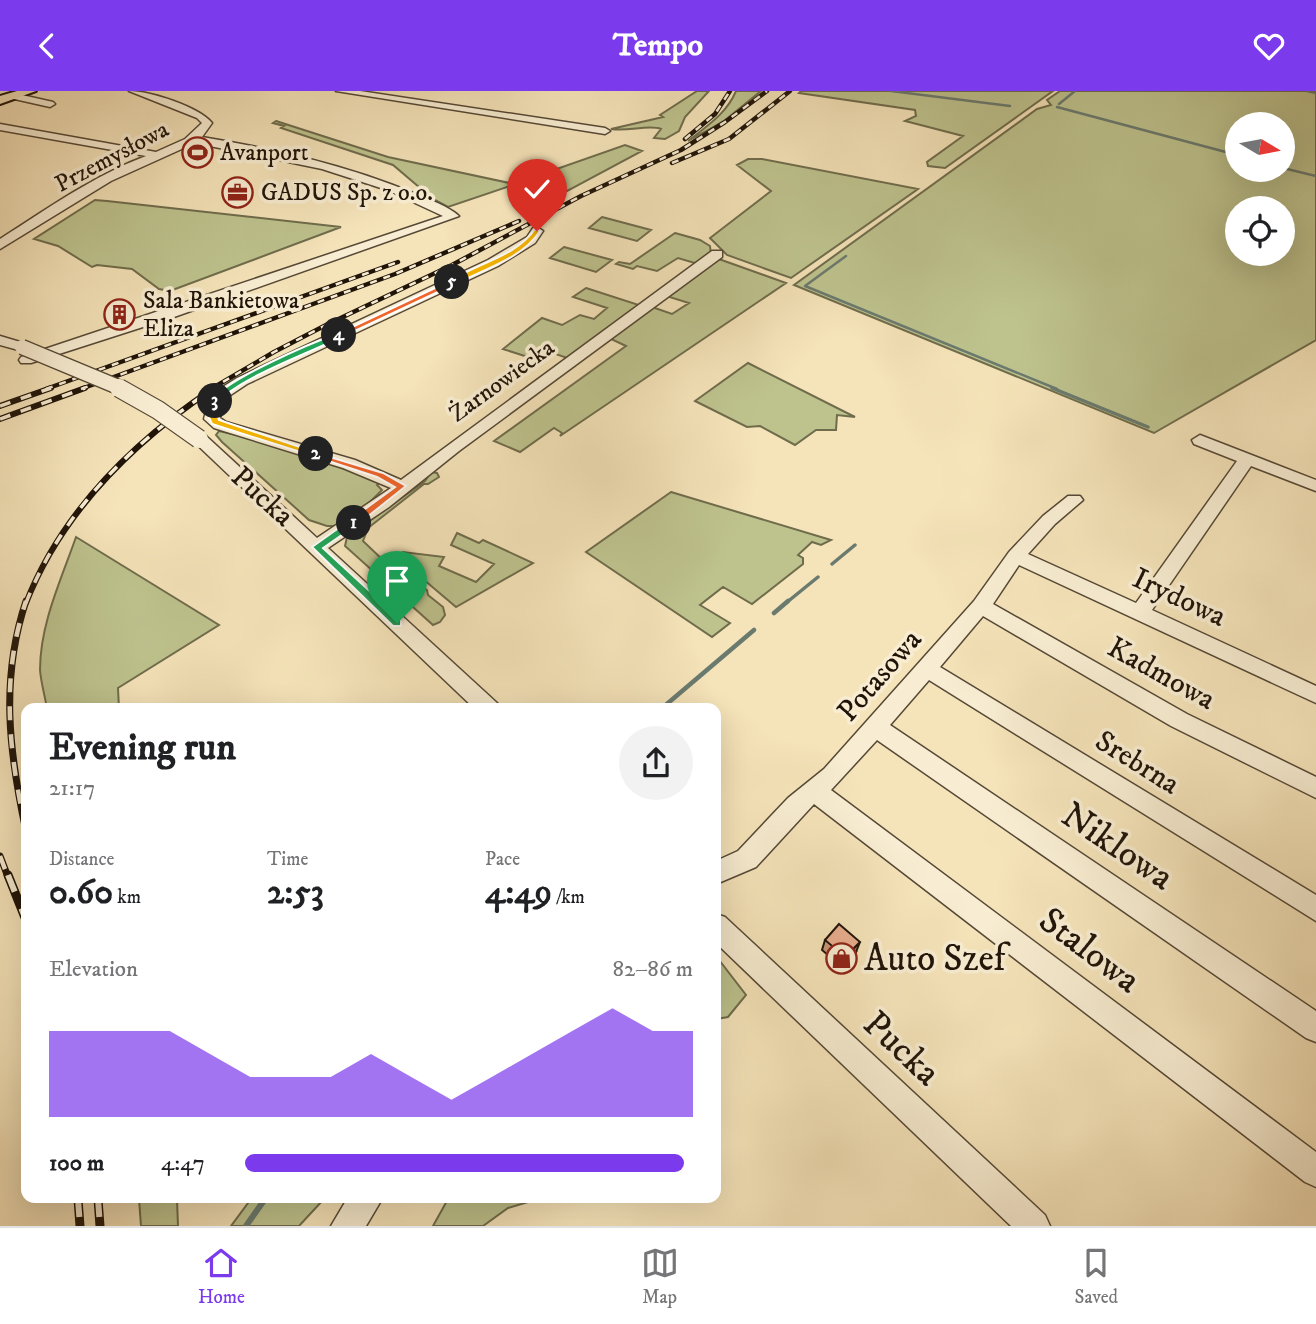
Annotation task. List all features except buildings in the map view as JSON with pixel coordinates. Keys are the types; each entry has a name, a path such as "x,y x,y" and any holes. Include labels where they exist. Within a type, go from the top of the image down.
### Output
{"main road":[{"path":"5,95 30,91"}],"street":[{"name":"Przemysłowa","path":"0,245 108,177 192,139 205,128 207,123 203,117 134,91"},
{"path":"341,91 605,131"},
{"path":"5,95 50,104"},
{"path":"0,127 155,155"},
{"path":"24,354 115,333 453,216 422,199 300,158 192,139"},
{"name":"Pucka","path":"401,486 349,464 215,422 212,419 213,405 226,390 494,263 531,240 537,231"},
{"name":"Żarnowiecka","path":"317,547 383,503 401,486 717,254"},
{"name":"Pucka","path":"0,340 24,354 142,397 199,439 483,703"},
{"path":"1200,440 1316,486"},
{"path":"1140,612 1247,459"},
{"name":"Potasowa","path":"721,871 747,859 796,805 816,792 981,606 1016,556 1049,520 1073,500"},
{"name":"Irydowa","path":"1016,556 1316,695"},
{"name":"Kadmowa","path":"981,606 1179,720 1316,788"},
{"name":"Srebrna","path":"926,668 1128,796 1316,909"},
{"name":"Niklowa","path":"876,727 1316,1028"},
{"name":"Stalowa","path":"816,792 1316,1171"},
{"name":"Pucka","path":"721,931 1034,1226"},
{"path":"347,1226 363,1203"}],"green space":[{"path":"697,91 709,91 685,117 679,131 665,139 654,138 661,129 656,128 611,129 663,117 660,115"},
{"path":"736,91 761,91 724,121 688,141 722,113"},
{"path":"1053,91 945,168 928,166 927,162 963,136 905,121 916,116 915,110 799,93"},
{"path":"1060,91 1316,91 1316,340 1154,433 794,285 1037,109 1051,105 1047,100"},
{"path":"276,121 388,157 514,184 625,145 642,151 556,197 510,186 448,207 433,199 393,165 281,128 284,126 273,123"},
{"path":"748,159 762,159 918,189 791,278 727,255 710,238 771,191 737,165"},
{"path":"95,200 341,227 170,291 159,289 132,269 97,265 92,267 58,246 34,239"},
{"path":"602,217 651,230 637,241 589,228"},
{"path":"675,233 700,240 710,246 711,255 698,264 678,258 657,271 616,264 630,264"},
{"path":"564,247 612,260 596,272 550,258"},
{"path":"716,258 786,283 560,436 562,433 554,428 520,452 494,441 626,346 609,338 649,306 672,314 689,303 663,295"},
{"path":"586,288 642,306 570,359 550,352 537,360 503,349 542,318 562,325 580,315 594,319 607,308 573,297"},
{"path":"748,363 855,417 837,415 836,430 816,430 795,445 760,426 747,427 695,401"},
{"path":"219,431 259,440 381,481 377,485 382,490 367,505 335,526 309,520 222,442 216,435"},
{"path":"431,472 437,473 439,477 424,484 368,528 363,541 386,563 427,590 428,595 443,607 445,615 440,622 433,625 345,546 347,537 425,481"},
{"path":"671,492 831,540 821,545 812,542 798,555 803,558 803,564 752,604 723,587 700,605 730,623 712,637 586,552"},
{"path":"457,533 479,543 483,540 533,563 456,607 423,579 395,561 403,552 444,557 439,566 476,582 494,564 451,545"},
{"path":"76,537 219,625 118,688 119,703 46,703 40,670 41,653 52,602"},
{"path":"721,962 746,995 728,1017 721,1018"},
{"path":"139,1203 177,1203 178,1226 141,1226"},
{"path":"248,1203 320,1203 299,1226 231,1226"},
{"path":"446,1203 525,1203 508,1208 483,1226 433,1226"}],"waterway":[{"path":"891,91 1010,106"},
{"path":"1059,104 1075,91"},
{"path":"1307,91 1316,93"},
{"path":"1057,107 1225,152"},
{"path":"1295,171 1316,176"},
{"path":"846,256 805,286 1057,389"},
{"path":"1052,388 1148,427"},
{"path":"832,564 855,545"},
{"path":"786,603 818,577"},
{"path":"774,613 788,601"},
{"path":"668,703 754,630"},
{"path":"246,1226 262,1203"}],"railway":[{"path":"685,139 715,114 730,91"},
{"path":"211,389 326,325 452,265 581,196 681,150 767,91"},
{"path":"672,163 729,139 790,91"},
{"path":"81,389 395,274 519,221"},
{"path":"46,389 398,262"},
{"path":"0,406 51,388"},
{"path":"0,419 85,388"},
{"path":"26,603 59,538 103,481 156,431 214,388"},
{"path":"21,805 12,744 10,687 18,630 26,601"},
{"path":"0,856 8,877"},
{"path":"8,875 21,908"},
{"path":"78,1203 80,1226"},
{"path":"98,1203 100,1226"}],"place":[{"name":"Avanport","path":"197,153"},
{"name":"GADUS Sp. z o.o.","path":"238,193"},
{"name":"Sala Bankietowa Eliza","path":"120,315"},
{"name":"Auto Szef","path":"841,959"}],"route":[{"path":"397,623 317,547 383,503 401,486 349,464 225,427 212,419 213,405 220,394 242,381 494,263 531,240 537,231"}]}
